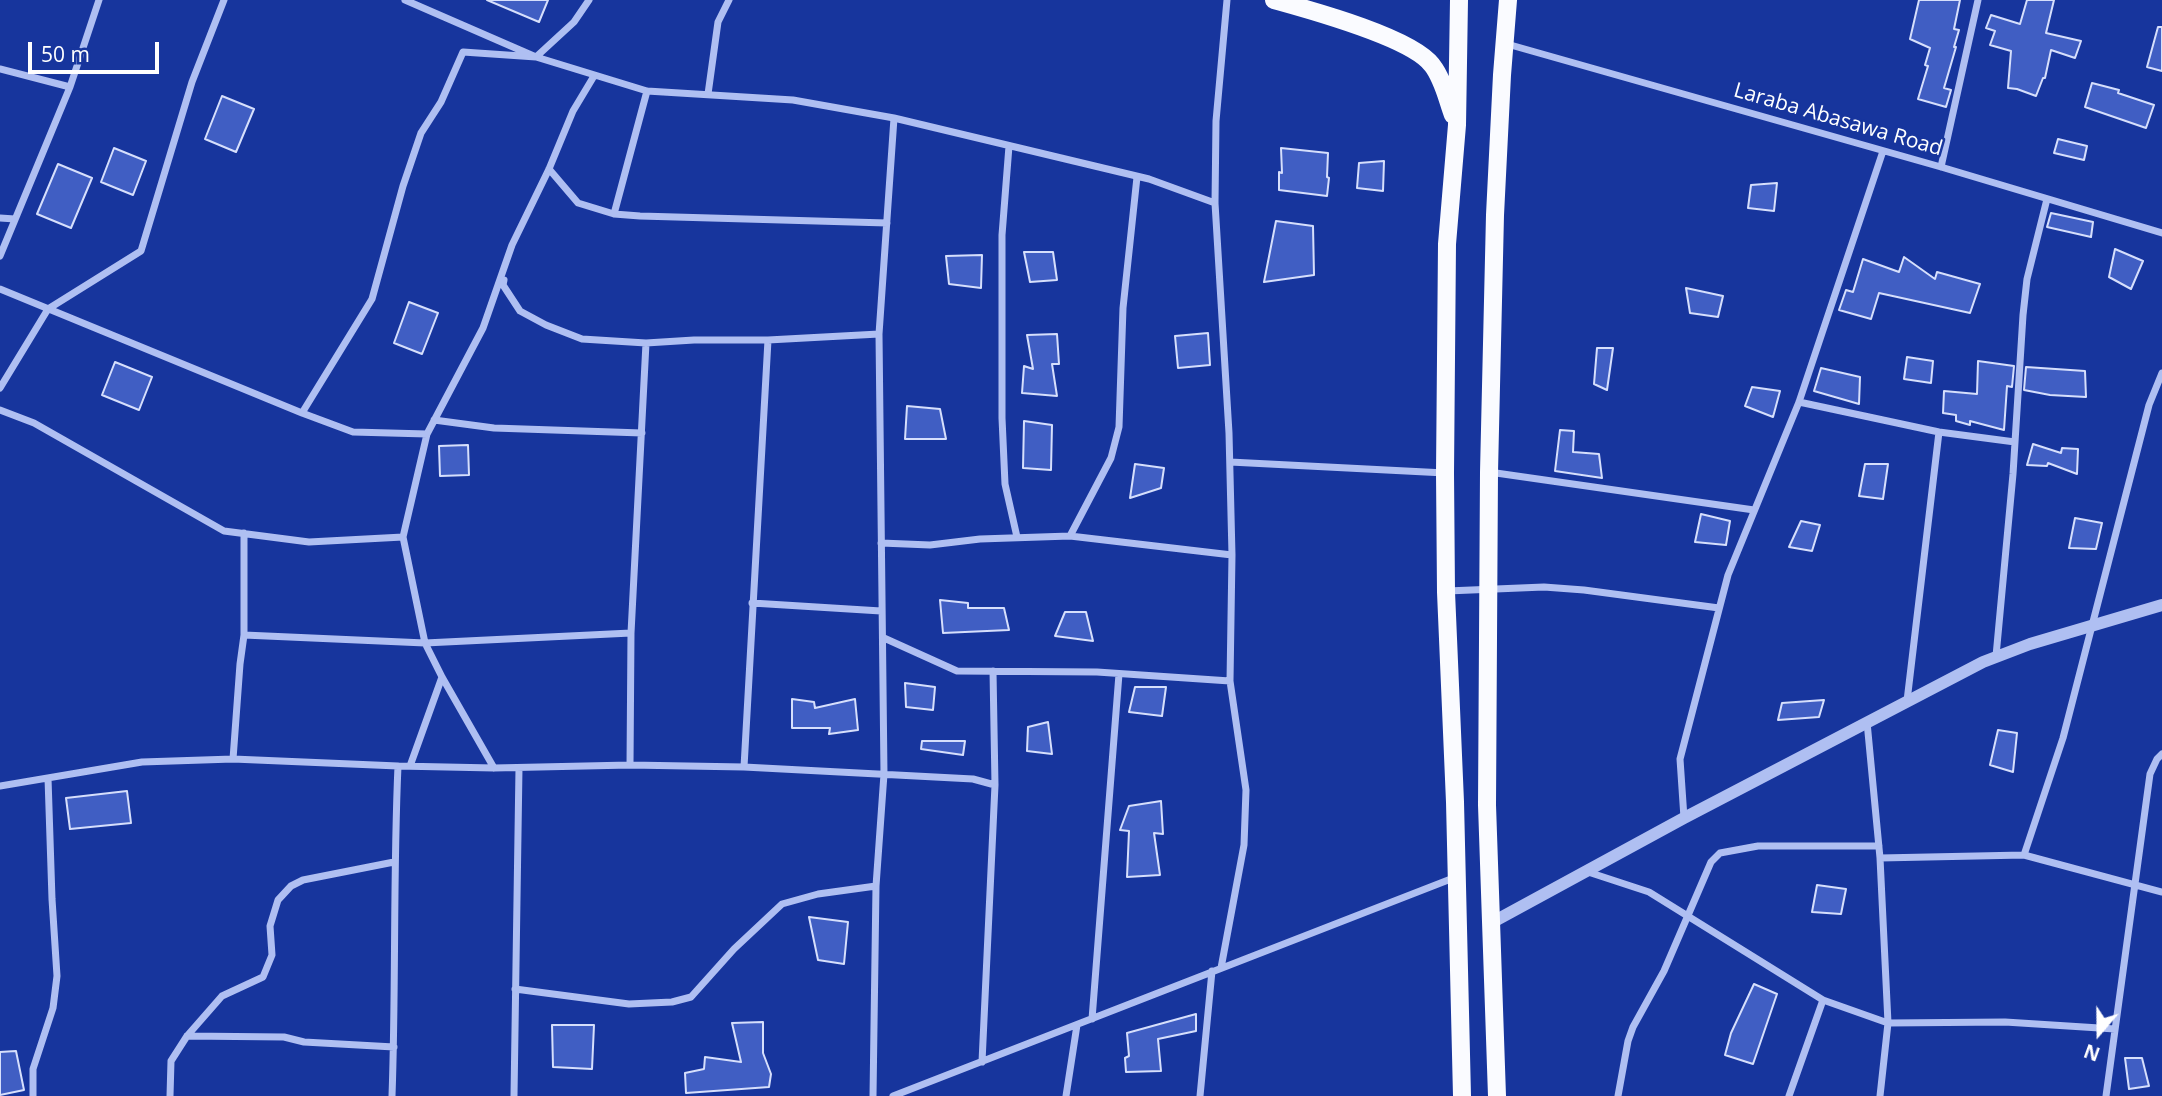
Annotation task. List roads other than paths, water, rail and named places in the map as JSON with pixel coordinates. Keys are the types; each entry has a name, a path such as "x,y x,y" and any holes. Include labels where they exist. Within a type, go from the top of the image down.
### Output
{"main road":[{"path":"1274,0 1342,19 1419,51 1433,66 1457,125"},
{"path":"1459,0 1457,125 1447,244 1445,473 1446,592 1462,1096"},
{"path":"1497,1096 1487,805 1489,472 1495,215 1508,0"}],"street":[{"path":"0,256 70,87 99,0"},
{"path":"0,388 48,309 141,251 192,82 224,0"},
{"path":"405,0 536,57 647,91 793,100 894,118 1137,177 1215,203"},
{"path":"302,413 372,299 403,186 421,134 441,103 463,52 536,57 575,22 589,0"},
{"path":"708,94 719,22 729,0"},
{"path":"1222,968 1244,845 1246,790 1230,681 1230,462 1215,203 1216,121 1227,0"},
{"path":"1941,167 1978,0"},
{"name":"Laraba Abasawa Road","path":"1505,43 2162,233"},
{"path":"0,69 70,87"},
{"path":"494,768 425,643 403,537 427,434 483,328 512,245 549,169 573,111 594,76"},
{"path":"614,214 647,91"},
{"path":"873,1096 876,886 884,774 879,334 894,118"},
{"path":"1009,146 1002,236 1002,418 1005,484 1017,537"},
{"path":"1684,818 1680,759 1728,575 1798,402 1882,150"},
{"path":"549,169 578,203 614,214 887,223"},
{"path":"1070,536 1111,458 1119,427 1122,308 1137,177"},
{"path":"1996,656 2023,315 2028,279 2047,199"},
{"path":"0,218 15,219"},
{"path":"512,245 503,285 520,311 582,339 646,343 879,334"},
{"path":"0,289 353,432 427,434"},
{"path":"744,766 768,340"},
{"path":"630,765 631,633 646,343"},
{"path":"2024,855 2063,738 2149,405 2162,373"},
{"path":"1798,402 1939,432 2015,442"},
{"path":"0,410 34,423 224,531 309,542 403,537"},
{"path":"434,420 494,428 642,433"},
{"path":"1907,701 1939,432"},
{"path":"1230,462 1445,473"},
{"path":"1489,472 1754,510"},
{"path":"233,759 244,635 244,533"},
{"path":"881,543 930,545 980,539 1070,536 1232,555"},
{"path":"1446,592 1544,587 1719,608"},
{"path":"752,603 881,611"},
{"path":"1491,923 1867,721 1996,656 2162,605"},
{"path":"244,635 425,643 631,633"},
{"path":"884,638 957,671 1042,670 1230,681"},
{"path":"982,1062 995,785 993,671"},
{"path":"1092,1019 1119,674"},
{"path":"410,766 442,677"},
{"path":"1867,721 1880,858 1888,1023 1880,1096"},
{"path":"2106,1096 2150,774 2162,754"},
{"path":"0,786 142,762 233,759 494,768 744,766 973,779 995,785"},
{"path":"393,1096 394,862 398,766"},
{"path":"513,1096 519,768"},
{"path":"33,1096 33,1069 53,1008 57,976 48,778"},
{"path":"1618,1096 1630,1034 1660,978 1710,862 1720,852 1758,846 1879,846"},
{"path":"1880,858 2024,855 2162,892"},
{"path":"170,1096 171,1061 187,1036 222,996 262,977 272,954 270,926 278,900 291,886 303,880 394,862"},
{"path":"1584,871 1649,892 1823,1000 1888,1023 2005,1022 2115,1029"},
{"path":"893,1096 1457,876"},
{"path":"515,989 629,1004 672,1002 691,997 734,949 782,904 818,894 876,886"},
{"path":"1200,1096 1212,971"},
{"path":"1789,1096 1823,1000"},
{"path":"1066,1096 1077,1025"},
{"path":"187,1036 284,1037 304,1042 394,1047"}]}
